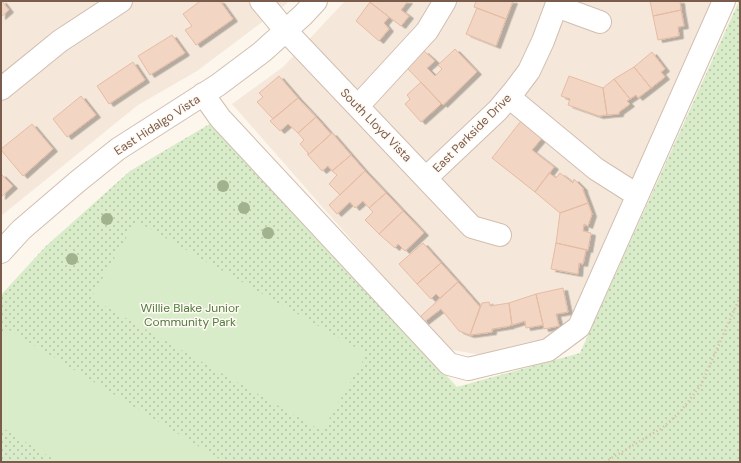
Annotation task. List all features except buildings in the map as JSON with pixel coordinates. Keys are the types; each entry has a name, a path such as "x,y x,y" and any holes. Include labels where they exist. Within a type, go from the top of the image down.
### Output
{"street":[{"path":"1,89 60,41 121,1"},
{"name":"South Lloyd Vista","path":"261,1 286,30 472,227 500,235"},
{"name":"East Hidalgo Vista","path":"1,252 21,230 112,154 218,84 262,52 303,16 316,1"},
{"path":"358,106 427,31 445,1"},
{"path":"203,94 220,118 449,364 468,369 548,350 579,327 724,1"},
{"path":"557,4 600,22"},
{"name":"East Parkside Drive","path":"426,178 498,110 529,71 543,41 557,4"},
{"path":"509,97 596,169 637,195"}],"path":[{"path":"605,462 662,428 680,412 701,385 740,297"}],"shaded area":[{"path":"1,1 289,1 197,71 138,105 1,216"},
{"path":"345,1 714,1 576,317 553,336 487,356 447,349 232,104 283,67"}],"green space":[{"name":"Willie Blake Junior Community Park","path":"739,1 740,462 1,462 1,295 45,247 130,171 213,122 457,387 580,353"},
{"path":"136,221 367,354 322,431 91,298"},
{"path":"6,328 224,462 58,462 1,427 1,336"}]}
